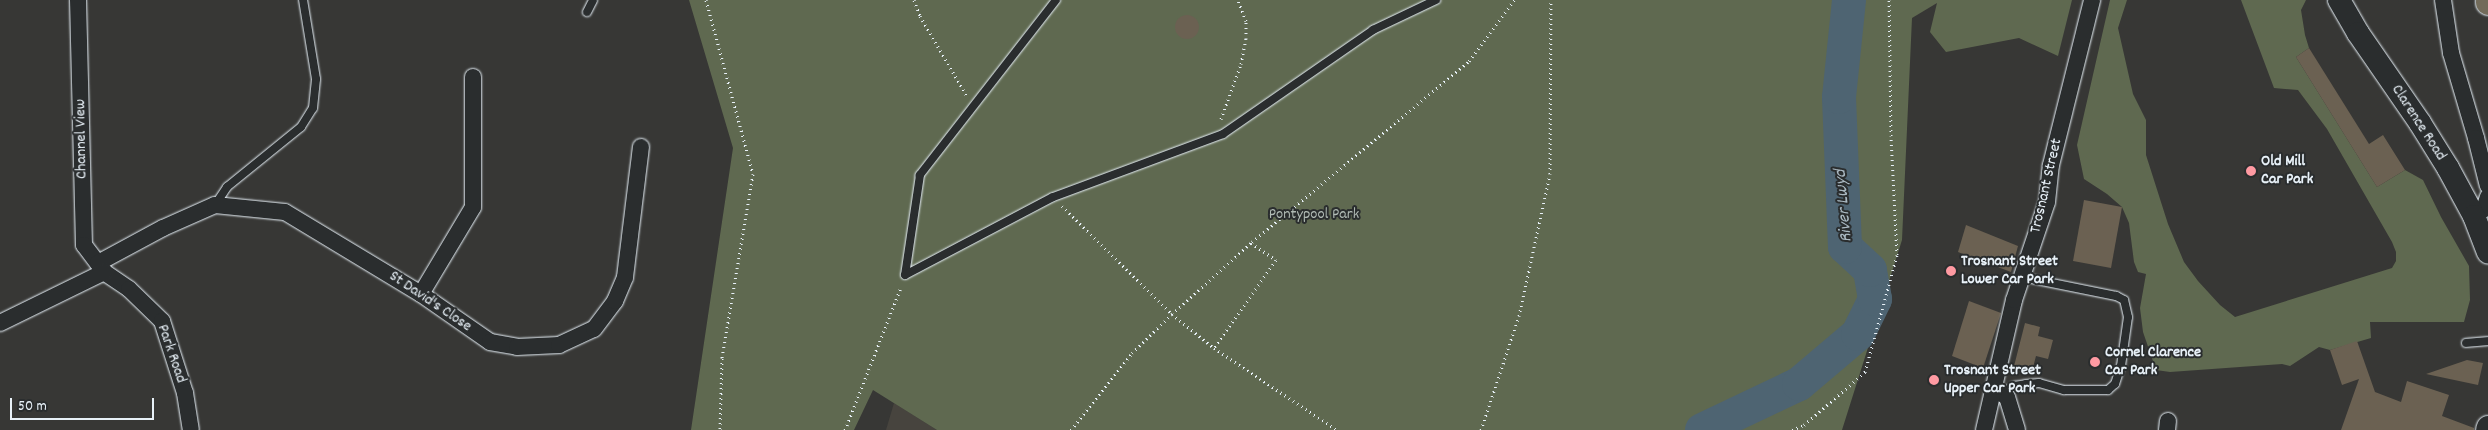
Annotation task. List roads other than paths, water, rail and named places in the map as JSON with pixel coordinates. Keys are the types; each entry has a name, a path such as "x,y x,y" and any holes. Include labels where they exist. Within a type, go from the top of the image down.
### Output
{"street":[{"name":"Channel View","path":"78,0 84,245 101,268"},
{"name":"Trosnant Street","path":"1984,430 1997,391 2022,278 2046,202 2051,165 2092,0"},
{"name":"Clarence Road","path":"2339,0 2358,33 2420,123 2474,216 2488,252"},
{"path":"2443,0 2451,52 2488,186"},
{"path":"421,294 473,207 473,78"},
{"name":"St David's Close","path":"0,323 101,268 163,228 215,205 285,212 421,294 490,342 516,348 559,345 594,328 615,301 625,277 641,147"},
{"path":"2474,216 2484,209 2488,197"},
{"name":"Park Road","path":"101,268 129,289 162,321 185,393 190,430"},
{"path":"1997,391 2007,397 2017,430"}],"lane":[{"path":"215,205 227,187 301,126 313,108 316,79 303,0"},
{"path":"587,12 593,0"},
{"path":"1056,0 920,175 905,275 1053,197 1219,136 1373,30 1436,0"},
{"path":"1997,391 2026,384 2038,384 2064,390 2108,390 2115,384 2121,366 2128,317 2124,300 2022,278"},
{"path":"2466,343 2488,341"}],"waterway":[{"name":"River Lwyd","path":"1702,430 1799,384 1858,334 1875,299 1870,270 1845,247 1839,97 1849,0"}],"place":[{"name":"Old Mill Car Park","path":"2251,171"},
{"name":"Trosnant Street Lower Car Park","path":"1951,271"},
{"name":"Cornel Clarence Car Park","path":"2095,362"},
{"name":"Trosnant Street Upper Car Park","path":"1934,380"}],"park label":[{"name":"Pontypool Park","path":"1314,215"}]}
